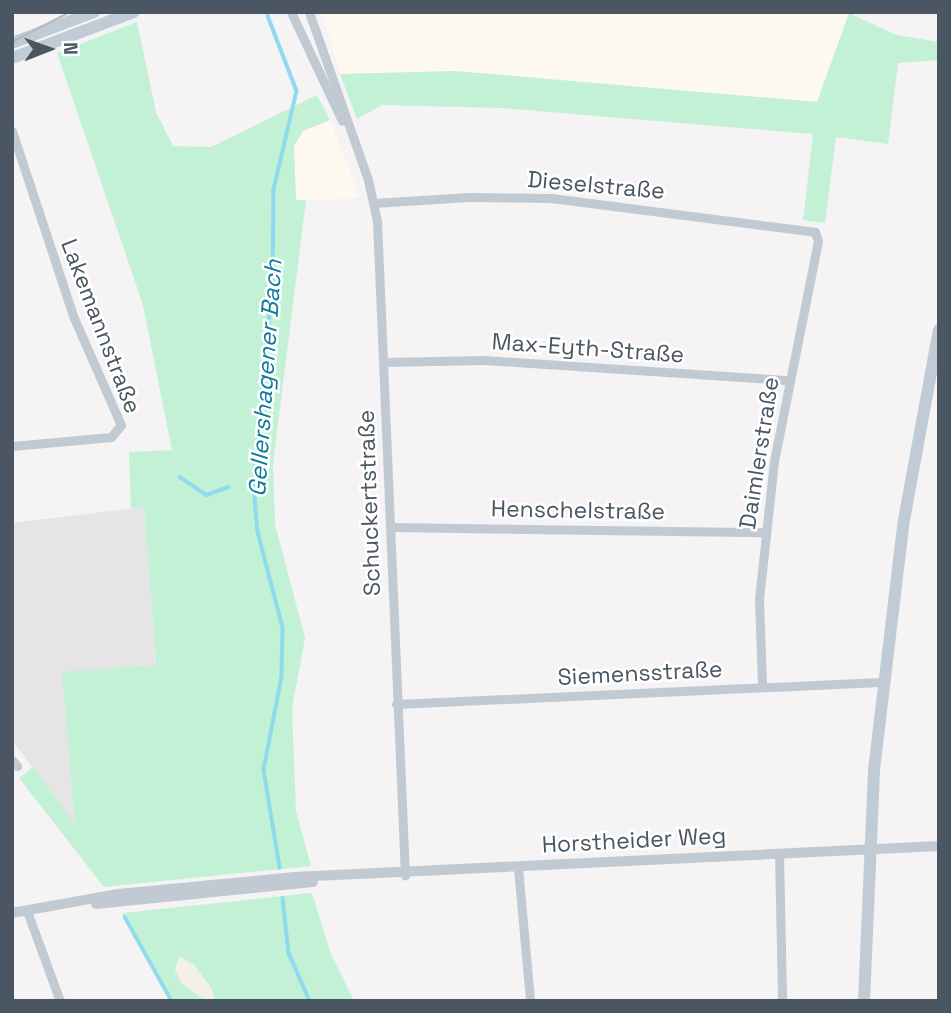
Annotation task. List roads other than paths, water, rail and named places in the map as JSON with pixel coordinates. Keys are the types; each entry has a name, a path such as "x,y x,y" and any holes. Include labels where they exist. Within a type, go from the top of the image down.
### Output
{"main road":[{"path":"12,43 94,12"},
{"path":"12,58 134,12"},
{"path":"864,1001 869,849 905,510 939,330"}],"street":[{"name":"Schuckertstraße","path":"288,12 350,134"},
{"name":"Schuckertstraße","path":"310,13 374,203 405,875"},
{"name":"Lakemannstraße","path":"12,131 74,318 121,425 111,437 12,446"},
{"name":"Dieselstraße","path":"374,203 469,197 551,198 812,230"},
{"name":"Daimlerstraße","path":"762,687 759,613 766,532 789,380 818,241 812,230"},
{"name":"Max-Eyth-Straße","path":"383,362 484,360 789,380"},
{"name":"Henschelstraße","path":"390,527 766,532"},
{"name":"Siemensstraße","path":"396,704 886,682"},
{"name":"Horstheider Weg","path":"12,913 76,904 270,889 331,878 939,846"},
{"path":"779,853 782,1001"},
{"path":"518,868 530,1001"},
{"path":"27,911 60,1001"}],"waterway":[{"name":"Gellershagener Bach","path":"268,16 297,91 274,190 273,279 254,486 258,532 283,628 282,677 264,770 280,868"},
{"path":"180,477 207,495 229,487"},
{"name":"Gellershagener Bach","path":"283,898 289,953 310,1001"},
{"path":"125,917 172,1001"}],"tram line":[{"path":"12,42 70,12"}]}
